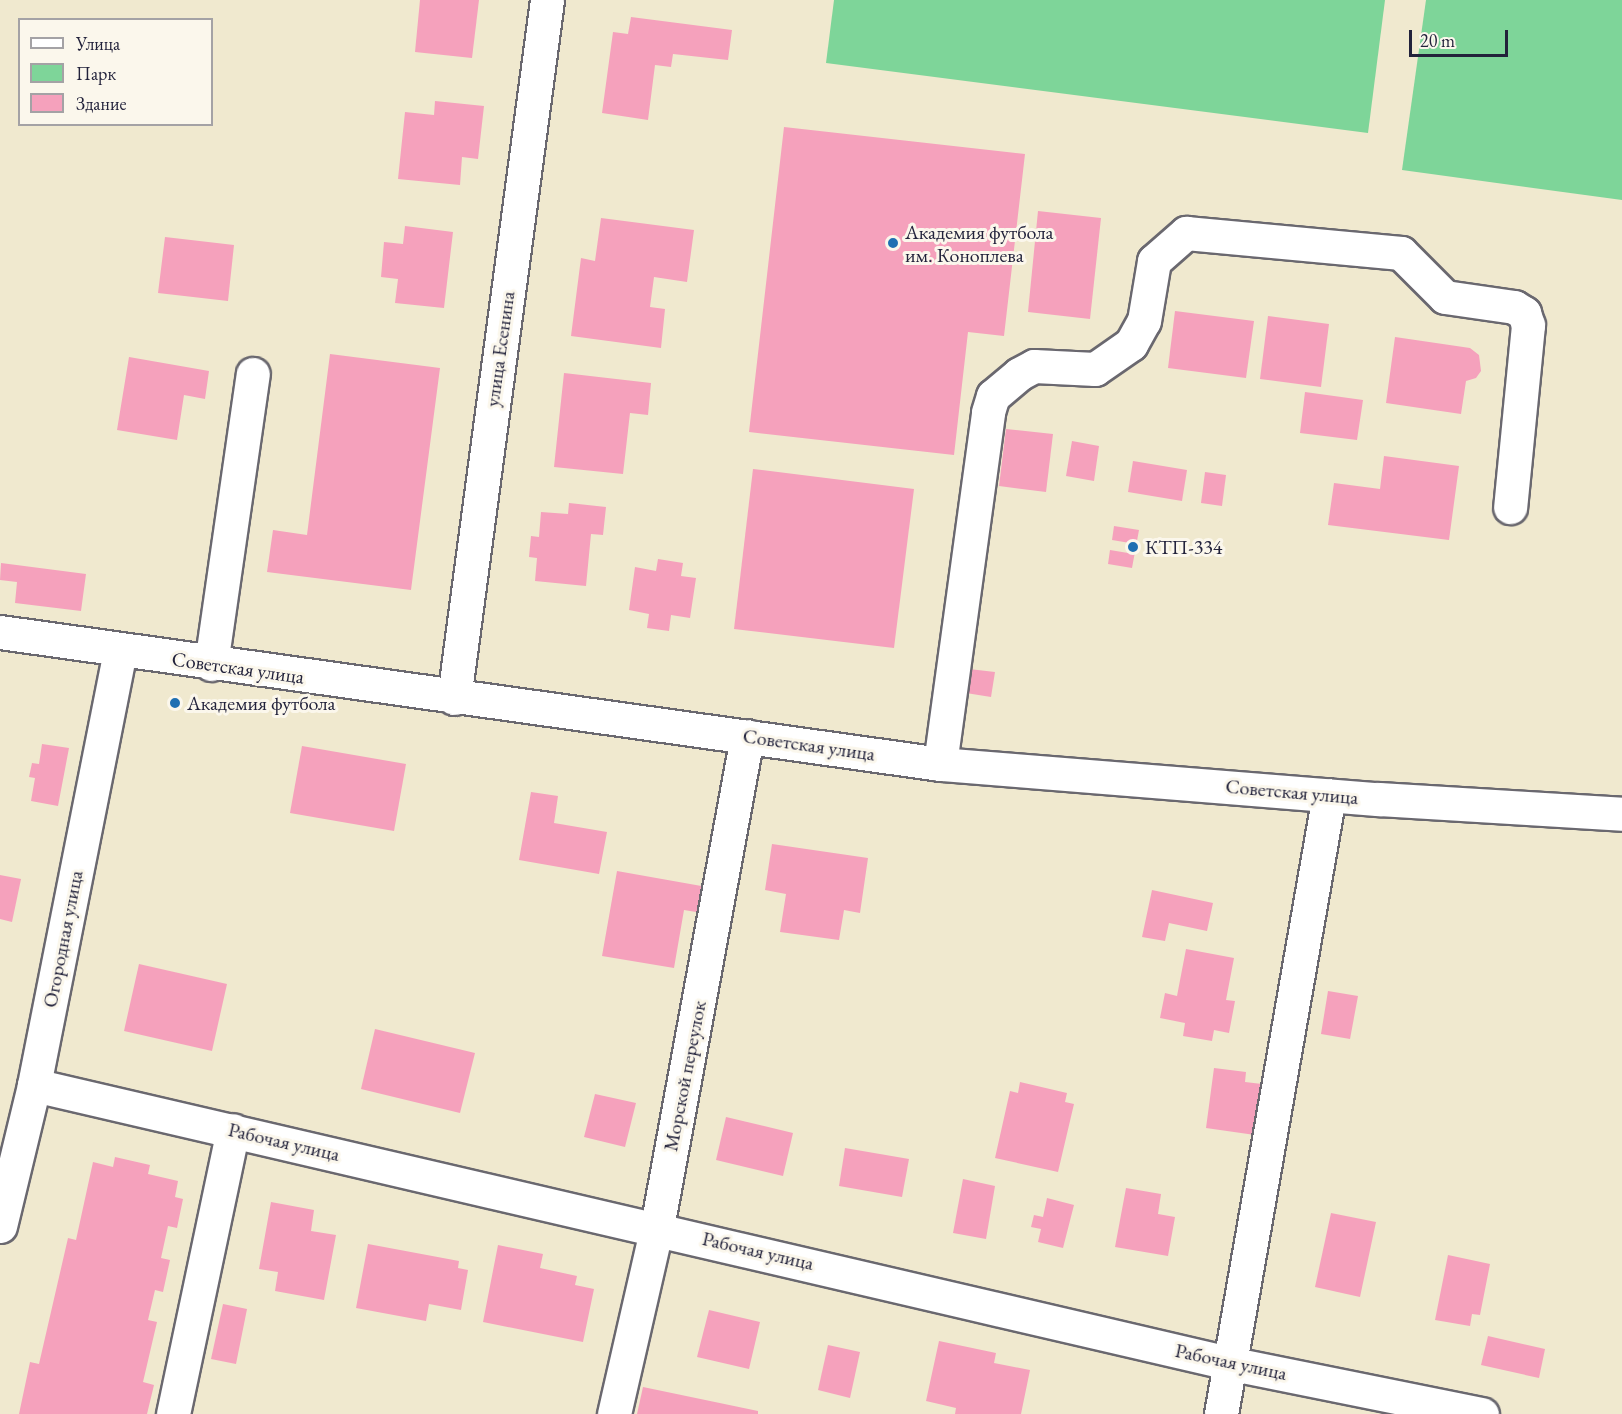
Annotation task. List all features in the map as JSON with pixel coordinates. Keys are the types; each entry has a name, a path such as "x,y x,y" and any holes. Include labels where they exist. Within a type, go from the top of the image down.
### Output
{"street":[{"name":"улица Есенина","path":"454,698 547,0"},
{"path":"940,764 988,411 993,396 1011,379 1034,366 1095,369 1131,344 1144,321 1154,261 1186,233 1401,253 1445,297 1514,307 1524,313 1528,325 1509,507"},
{"path":"211,664 253,374"},
{"name":"Советская улица","path":"0,632 211,664 940,764 1329,795 1622,814"},
{"name":"Огородная улица","path":"0,1226 34,1085 120,651"},
{"name":"Морской переулок","path":"614,1414 657,1227 747,736"},
{"path":"1221,1414 1233,1364 1329,795"},
{"name":"Рабочая улица","path":"34,1085 657,1227 1233,1364 1482,1414"},
{"path":"173,1414 233,1130"}],"green space":[{"path":"834,0 1385,0 1368,133 826,63"},
{"path":"1426,0 1622,0 1622,200 1402,170"}],"building":[{"path":"420,0 479,0 472,58 415,52"},
{"path":"631,17 732,30 728,60 673,54 671,67 655,65 648,120 602,113 613,32 628,34"},
{"path":"435,101 484,106 478,159 462,157 460,185 398,179 405,112 434,115"},
{"name":"Академия футбола им. Коноплева","path":"784,127 1025,154 1004,336 968,332 954,455 749,432"},
{"path":"1038,211 1101,218 1090,319 1028,312"},
{"path":"601,218 694,230 687,282 654,277 650,307 665,309 661,348 571,336 581,258 595,261"},
{"path":"405,226 453,232 444,308 395,303 398,279 381,277 384,242 403,244"},
{"path":"165,237 234,245 228,301 158,293"},
{"path":"1175,311 1254,321 1246,378 1168,368"},
{"path":"1268,316 1329,324 1321,387 1260,379"},
{"path":"1395,337 1470,348 1479,355 1481,371 1476,378 1466,381 1461,414 1386,403"},
{"path":"330,354 440,368 411,590 267,572 273,530 307,535"},
{"path":"129,357 209,371 205,399 184,395 177,440 117,430"},
{"path":"564,373 651,383 648,415 630,413 623,474 554,467"},
{"path":"1305,392 1363,400 1357,440 1300,433"},
{"path":"1006,429 1053,434 1046,492 999,486"},
{"path":"1072,441 1099,446 1094,481 1066,476"},
{"path":"1384,456 1459,466 1449,540 1328,525 1334,483 1380,489"},
{"path":"1133,461 1187,470 1182,501 1128,492"},
{"path":"753,469 914,489 894,648 734,629"},
{"path":"1205,472 1226,475 1222,506 1201,503"},
{"path":"569,503 606,507 603,535 591,534 586,586 535,581 537,558 529,557 531,536 539,537 541,512 568,514"},
{"name":"КТП-334","path":"1114,526 1139,530 1132,568 1108,564 1110,550 1128,553 1130,543 1112,540"},
{"path":"658,559 683,563 681,576 696,578 690,618 671,615 669,631 647,628 649,614 629,610 635,567 656,571"},
{"path":"1,563 86,574 81,611 15,603 17,582 0,580"},
{"path":"969,669 995,672 991,697 966,693"},
{"path":"42,744 69,748 58,806 31,801 35,778 29,777 32,763 39,764"},
{"path":"302,746 406,764 394,831 290,813"},
{"path":"531,792 558,796 554,823 607,832 599,874 519,860"},
{"path":"772,844 868,858 860,913 844,910 839,940 780,932 786,894 765,890"},
{"path":"617,871 707,887 702,913 684,910 674,968 602,956"},
{"path":"0,875 21,879 12,922 0,919"},
{"path":"1152,890 1213,903 1207,931 1169,923 1165,941 1142,937"},
{"path":"1186,949 1234,958 1226,1000 1235,1001 1229,1033 1214,1030 1212,1041 1183,1036 1185,1023 1160,1018 1165,993 1177,996"},
{"path":"139,964 227,984 212,1051 124,1031"},
{"path":"1328,991 1358,996 1350,1039 1321,1034"},
{"path":"375,1029 475,1053 460,1113 361,1089"},
{"path":"1214,1068 1246,1072 1245,1082 1262,1084 1255,1135 1206,1128"},
{"path":"1020,1082 1067,1093 1065,1102 1074,1104 1058,1172 995,1158 1010,1091 1018,1093"},
{"path":"595,1094 636,1103 625,1147 584,1137"},
{"path":"726,1117 793,1133 783,1176 716,1160"},
{"path":"845,1148 909,1159 902,1197 839,1186"},
{"path":"115,1157 150,1165 148,1174 178,1181 175,1197 183,1199 177,1228 168,1226 161,1258 170,1260 163,1292 155,1290 148,1320 157,1322 143,1382 154,1385 147,1414 19,1414 30,1362 39,1364 68,1238 76,1240 93,1162 113,1167"},
{"path":"963,1179 995,1186 986,1239 953,1233"},
{"path":"1126,1188 1161,1194 1158,1214 1175,1217 1168,1256 1115,1247"},
{"path":"1047,1198 1074,1205 1063,1248 1038,1242 1041,1229 1031,1227 1034,1215 1043,1217"},
{"path":"271,1202 314,1210 311,1231 336,1235 324,1300 275,1291 278,1272 259,1269"},
{"path":"1331,1213 1376,1222 1360,1297 1315,1287"},
{"path":"368,1244 459,1261 458,1268 468,1270 461,1310 429,1304 426,1321 356,1308"},
{"path":"498,1245 543,1254 540,1268 577,1276 575,1285 594,1289 583,1342 483,1322"},
{"path":"1448,1255 1490,1264 1480,1315 1472,1314 1470,1326 1435,1320"},
{"path":"223,1304 247,1309 236,1364 211,1359"},
{"path":"709,1310 760,1322 749,1369 697,1357"},
{"path":"1488,1336 1545,1349 1539,1378 1481,1365"},
{"path":"939,1341 996,1353 994,1363 1030,1370 1021,1414 955,1414 956,1408 926,1401"},
{"path":"828,1345 860,1352 850,1398 818,1390"},
{"path":"643,1387 758,1411 758,1414 637,1414"}],"place":[{"name":"Академия футбола им. Коноплева","path":"893,243"},
{"name":"КТП-334","path":"1133,547"},
{"name":"Академия футбола","path":"175,703"}]}
